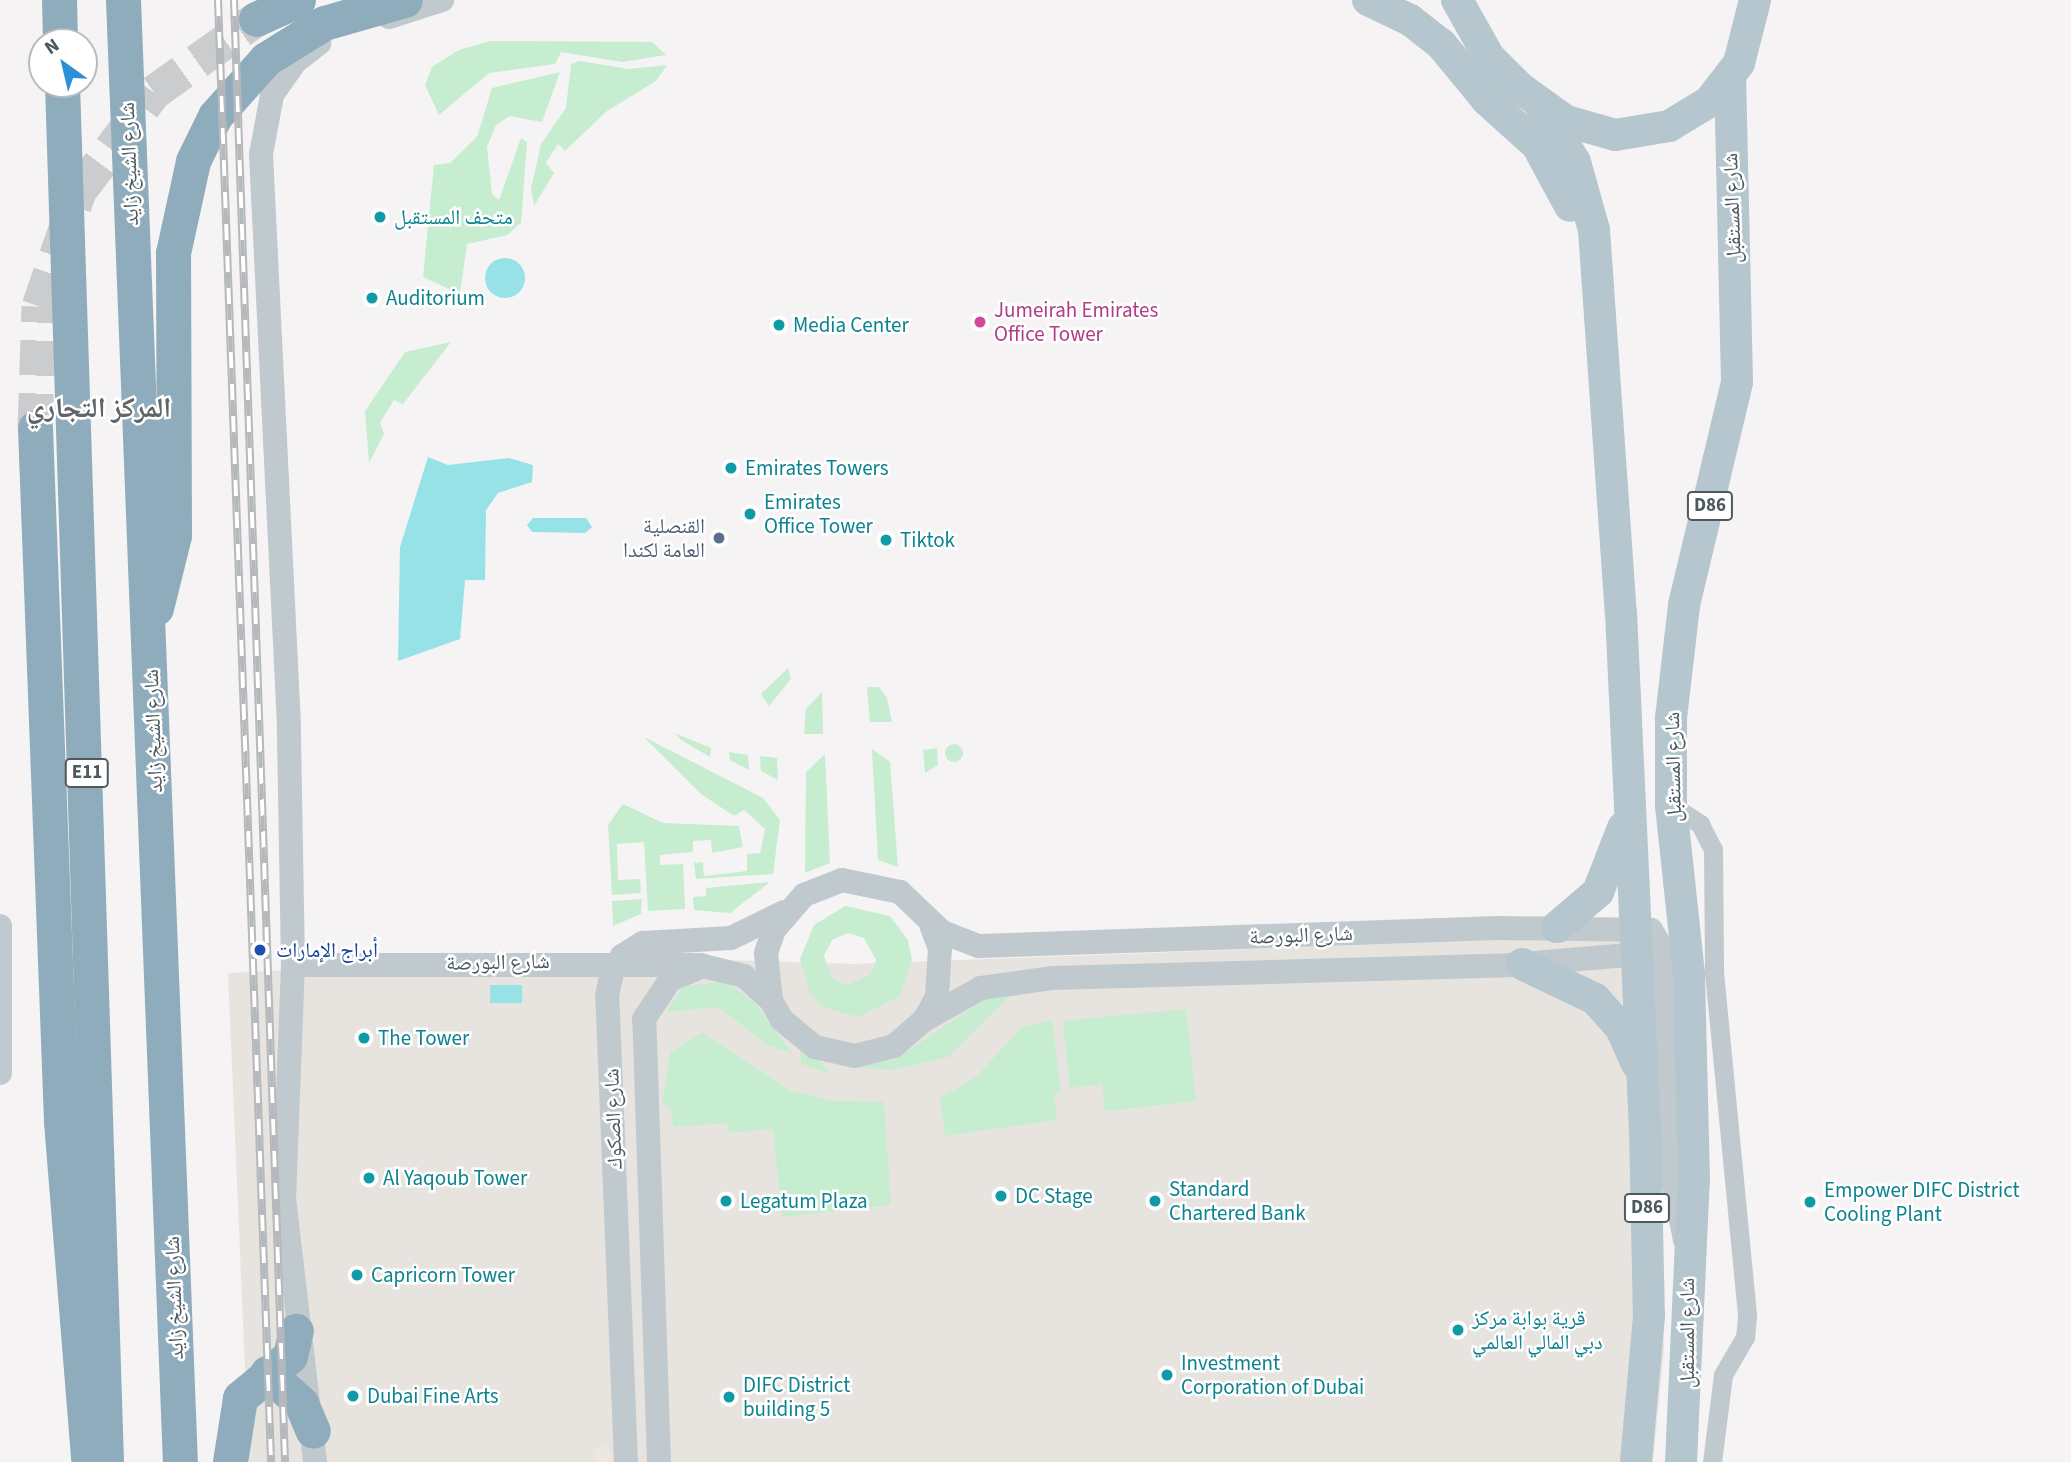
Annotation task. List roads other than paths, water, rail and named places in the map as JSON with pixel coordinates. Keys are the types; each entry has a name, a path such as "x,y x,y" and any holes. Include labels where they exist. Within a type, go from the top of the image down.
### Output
{"highway":[{"path":"59,0 60,28"},
{"name":"شارع الشيخ زايد","path":"123,0 180,1462"},
{"path":"256,19 298,0"},
{"path":"149,623 172,554 173,253 193,161 215,116 266,59 324,23 405,0"},
{"name":"E11","path":"62,98 106,1462"},
{"path":"35,428 61,1121 76,1369 89,1462"},
{"path":"230,1462 235,1410 267,1373 290,1356 296,1331"},
{"path":"267,1373 301,1402 314,1446"}],"main road":[{"path":"1368,0 1410,20 1441,44 1546,156 1568,199 1587,296 1601,326"},
{"path":"1457,0 1489,57 1538,102 1581,128 1645,133 1697,112 1730,78 1745,46 1755,0"},
{"name":"شارع المستقبل","path":"1636,1462 1649,1316 1643,1080 1671,805 1679,638 1737,382 1730,78"},
{"name":"شارع المستقبل","path":"1538,102 1584,184 1601,326 1628,806 1656,941 1694,1180 1687,1247 1681,1462"},
{"path":"1557,927 1605,881 1628,806"},
{"path":"1522,964 1595,999 1621,1028 1643,1080"},
{"path":"1623,1360 1649,1316"}],"street":[{"path":"314,1446 296,1331 284,1155 293,965 289,725 262,134 272,95 307,51 334,35 442,0"},
{"path":"1671,805 1700,824 1713,849 1714,972 1747,1317 1745,1337 1723,1375 1712,1462"},
{"path":"616,962 650,941 740,936 787,910 816,888 856,879 900,892 931,925 942,972 925,1019 884,1049 834,1054 798,1036 771,1000 744,976 703,965"},
{"path":"771,1000 766,953 787,910"},
{"name":"شارع البورصة","path":"931,925 966,943 992,947 1557,927 1656,941"},
{"path":"0,926 0,1073"},
{"name":"شارع البورصة","path":"925,1019 981,988 1026,981 1522,964 1656,941"},
{"path":"561,961 591,984 608,1010"},
{"name":"شارع البورصة","path":"293,965 561,961 703,965"},
{"name":"شارع الصكوك","path":"616,962 608,1010 626,1462"},
{"name":"شارع الصكوك","path":"659,1462 644,1019 670,980 703,965"}],"water":[{"path":"505,258 513,259 519,264 524,270 524,286 519,292 513,297 505,298 497,297 491,292 486,286 485,278 486,270 491,264 497,259"},
{"path":"428,457 448,465 509,458 533,465 532,482 498,493 486,510 485,580 465,580 460,639 398,661 400,547"},
{"path":"533,518 586,518 592,527 585,533 532,532 527,525"},
{"path":"490,985 522,985 522,1003 490,1003"}],"tunnel":[{"path":"35,428 39,306 79,191 154,92 256,19"}],"railway":[{"path":"218,0 271,1462"},
{"path":"234,0 285,1462"}],"place":[{"name":"متحف المستقبل","path":"380,217"},
{"name":"Auditorium","path":"372,298"},
{"name":"Jumeirah Emirates Office Tower","path":"980,322"},
{"name":"Media Center","path":"779,325"},
{"name":"Emirates Towers","path":"731,468"},
{"name":"Emirates Office Tower","path":"750,514"},
{"name":"القنصلية العامة لكندا","path":"719,538"},
{"name":"Tiktok","path":"886,540"},
{"name":"أبراج الإمارات","path":"260,950"},
{"name":"The Tower","path":"364,1038"},
{"name":"Al Yaqoub Tower","path":"369,1178"},
{"name":"DC Stage","path":"1001,1196"},
{"name":"Legatum Plaza","path":"726,1201"},
{"name":"Standard Chartered Bank","path":"1155,1201"},
{"name":"Empower DIFC District Cooling Plant","path":"1810,1202"},
{"name":"Capricorn Tower","path":"357,1275"},
{"name":"قرية بوابة مركز دبي المالي العالمي","path":"1458,1330"},
{"name":"Investment Corporation of Dubai","path":"1167,1375"},
{"name":"Dubai Fine Arts","path":"353,1396"},
{"name":"DIFC District building 5","path":"729,1397"}],"district":[{"name":"المركز التجاري","path":"99,408"}]}
